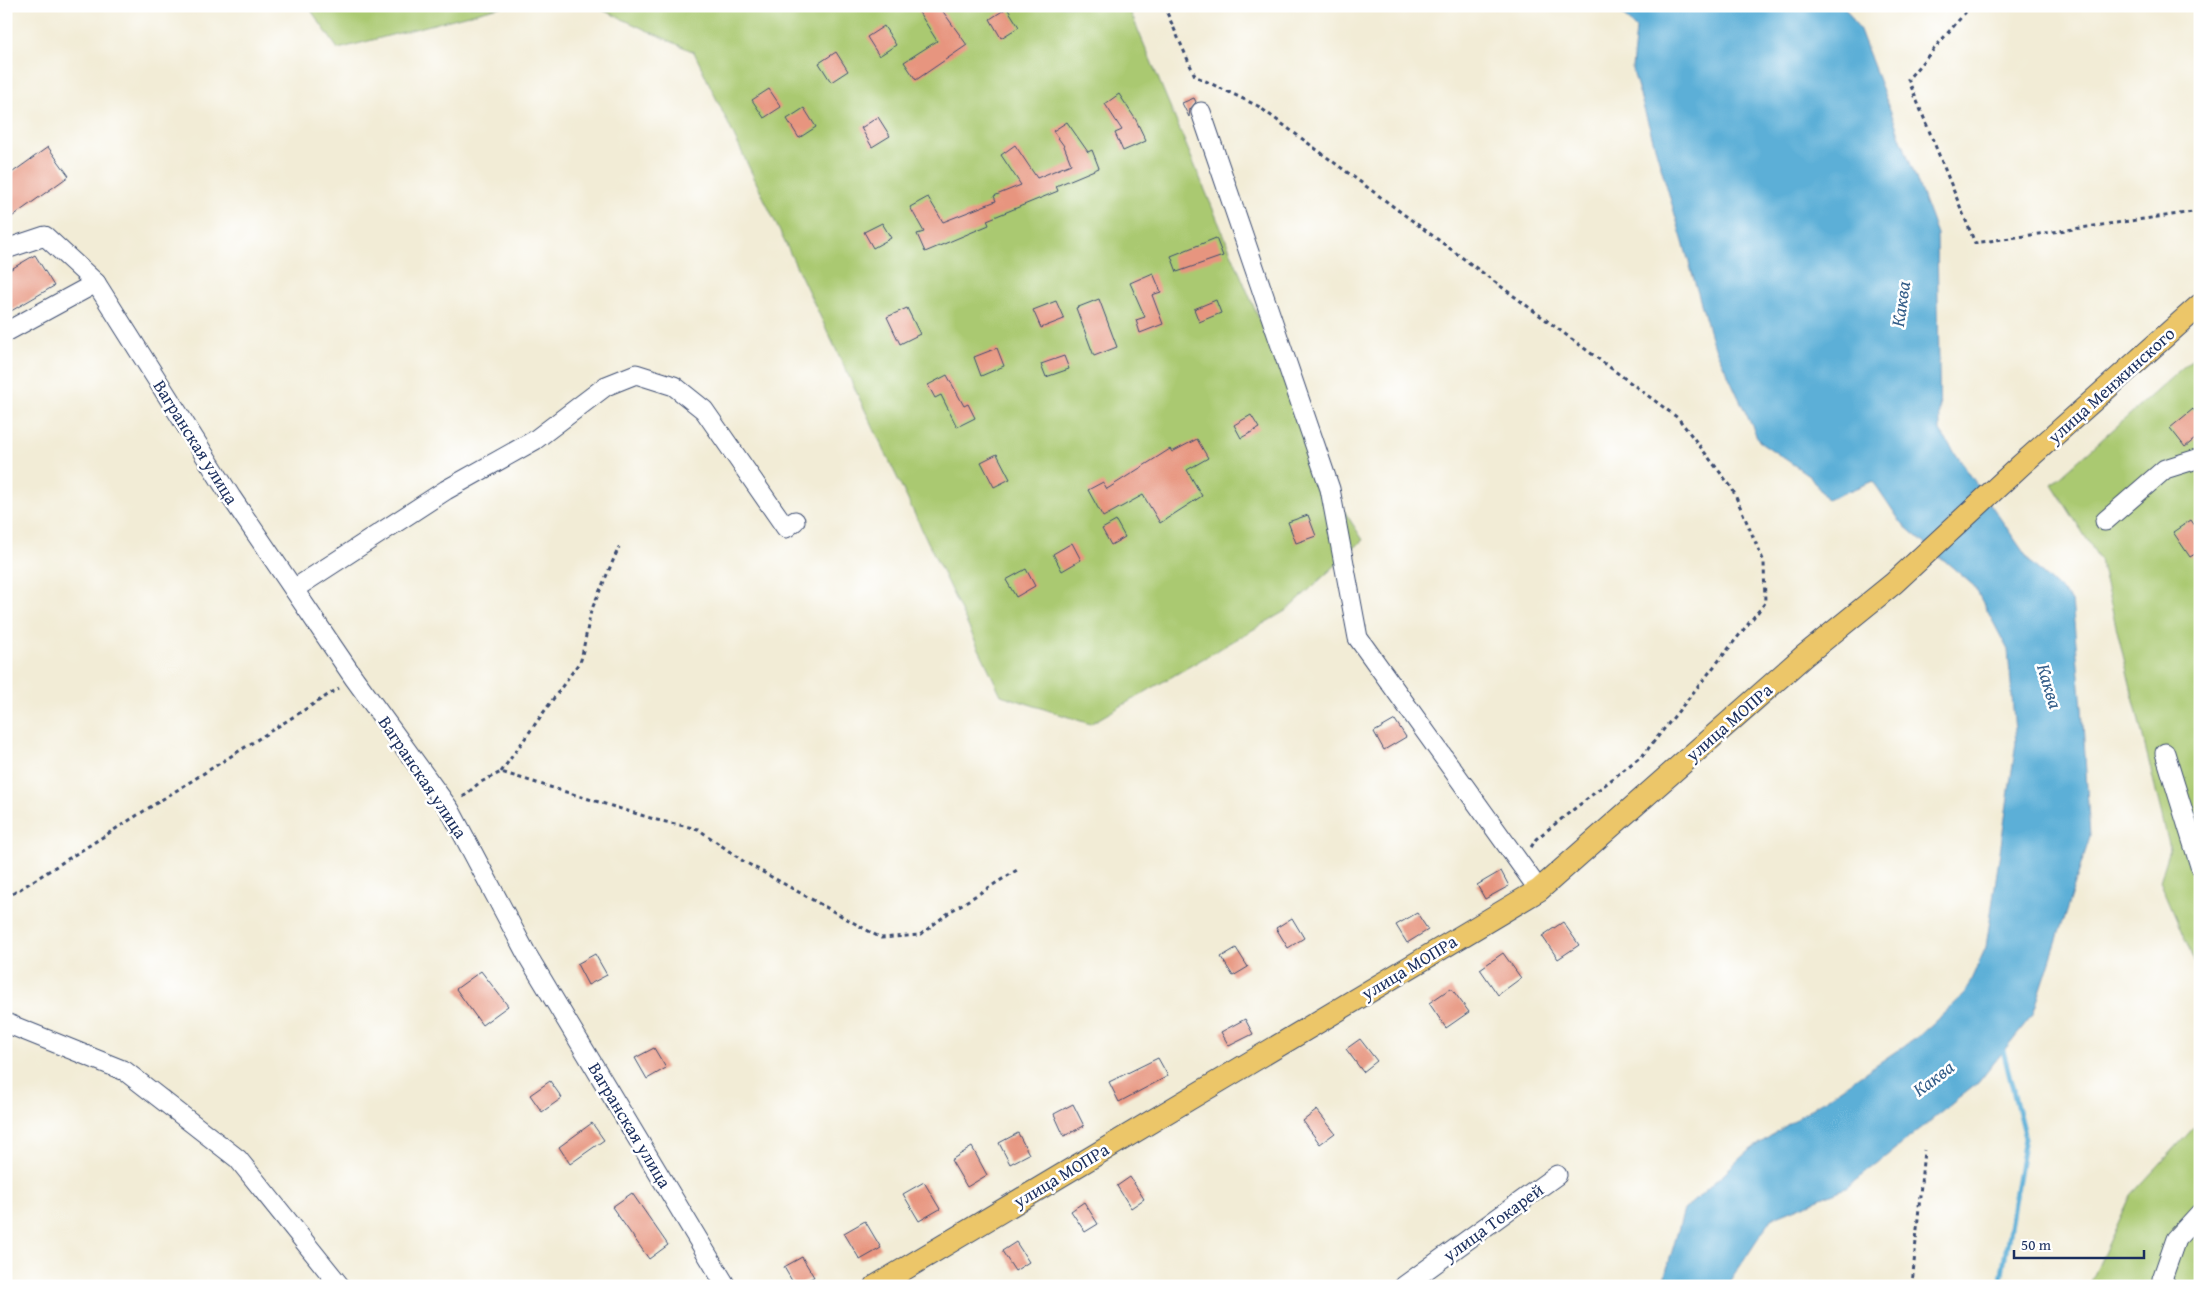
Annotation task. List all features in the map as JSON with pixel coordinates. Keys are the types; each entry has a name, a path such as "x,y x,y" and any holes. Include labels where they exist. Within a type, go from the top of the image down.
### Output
{"main road":[{"name":"улица Менжинского","path":"1894,583 2021,465 2200,305"},
{"name":"улица МОПРа","path":"876,1286 1539,890 1804,656 1894,583"}],"street":[{"path":"1201,112 1330,489 1358,638 1539,890"},
{"name":"Вагранская улица","path":"6,249 45,236 96,283 231,497 354,678 450,810 526,953 726,1286"},
{"path":"6,332 96,283"},
{"path":"294,589 446,490 534,440 606,386 636,374 674,386 704,410 786,528 795,521"},
{"path":"2105,521 2165,469 2200,458"},
{"path":"2165,753 2200,866"},
{"path":"6,1023 125,1070 238,1159 340,1286"},
{"name":"улица Токарей","path":"1404,1286 1557,1175"},
{"path":"2167,1286 2162,1279 2176,1239 2200,1213"}],"path":[{"path":"1164,6 1195,76 1258,106 1678,418 1732,488 1764,562 1765,603 1644,754 1536,840 1520,864"},
{"path":"1971,6 1908,79 1975,243 2200,211"},
{"path":"450,810 478,783 501,772 580,660 591,611 620,547"},
{"path":"6,898 354,678"},
{"path":"501,772 657,820 698,829 743,861 881,938 920,935 951,910 1017,870"},
{"path":"1912,1286 1924,1150"}],"green space":[{"path":"308,6 503,6 338,49"},
{"path":"594,6 1128,6 1330,489 1363,540 1287,610 1090,724 1001,695 694,52"},
{"path":"2200,352 2200,975 2160,881 2170,849 2100,560 2052,484"},
{"path":"2200,1121 2200,1286 2089,1286 2131,1195"}],"water":[{"name":"Каква","path":"1615,6 1844,6 1860,30 1937,234 1940,431 2031,563 2072,601 2082,707 2090,837 2033,1014 1978,1083 1846,1188 1772,1218 1727,1286 1662,1286 1684,1210 1747,1152 1920,1035 1964,995 1986,947 2016,743 2008,650 1974,586 1902,524 1873,481 1827,500 1810,476 1759,441 1712,341 1632,68 1636,29"}],"building":[{"path":"915,6 939,6 967,45 916,80 904,62 937,41"},
{"path":"1007,8 1019,27 1001,38 990,19"},
{"path":"884,26 896,45 879,56 867,37"},
{"path":"836,52 848,71 831,82 819,63"},
{"path":"769,89 781,107 764,118 752,100"},
{"path":"1119,94 1136,120 1146,141 1123,151 1115,133 1122,130 1105,104"},
{"path":"1194,98 1196,102 1190,109 1189,117 1182,103"},
{"path":"804,108 816,127 799,138 787,119"},
{"path":"878,117 890,136 872,147 861,128"},
{"path":"1067,122 1088,152 1092,150 1099,168 1056,186 1058,191 987,220 989,225 925,252 917,234 924,232 910,207 928,197 943,222 996,201 994,196 1021,185 1001,155 1015,145 1037,178 1071,164 1064,146 1053,131"},
{"path":"48,147 69,176 6,221 6,177"},
{"path":"882,223 891,238 873,248 864,232"},
{"path":"1216,238 1223,256 1177,272 1171,256"},
{"path":"35,255 54,286 6,314 6,272"},
{"path":"1153,273 1161,292 1152,295 1163,324 1140,333 1136,320 1145,317 1130,283"},
{"path":"1099,299 1117,347 1094,356 1076,308"},
{"path":"1216,300 1221,313 1199,322 1194,309"},
{"path":"1056,301 1064,319 1041,328 1033,310"},
{"path":"907,308 920,334 900,344 887,317"},
{"path":"997,348 1004,366 981,376 974,357"},
{"path":"1064,356 1069,369 1046,377 1041,364"},
{"path":"947,375 964,406 968,404 975,418 957,427 941,395 935,398 928,385"},
{"path":"2193,409 2200,418 2200,435 2185,447 2170,428"},
{"path":"1251,415 1259,428 1241,438 1234,425"},
{"path":"1197,439 1208,458 1187,470 1202,496 1160,523 1143,495 1103,517 1088,490 1103,482 1107,489 1170,449 1172,452"},
{"path":"997,454 1010,479 994,487 981,462"},
{"path":"1308,515 1316,536 1296,543 1288,522"},
{"path":"2191,520 2200,533 2200,551 2190,557 2173,532"},
{"path":"1116,521 1125,537 1111,545 1102,529"},
{"path":"1072,543 1081,560 1062,571 1053,554"},
{"path":"1026,569 1035,586 1016,597 1006,580"},
{"path":"1395,720 1406,737 1384,750 1374,732"},
{"path":"1501,871 1509,886 1485,899 1477,885"},
{"path":"1417,913 1428,930 1407,943 1396,925"},
{"path":"1292,918 1304,938 1288,948 1276,928"},
{"path":"1563,922 1579,945 1558,959 1542,936"},
{"path":"1236,948 1248,967 1233,976 1221,957"},
{"path":"1503,953 1521,978 1498,995 1480,969"},
{"path":"595,954 607,975 588,985 577,964"},
{"path":"481,971 508,1006 482,1025 456,989"},
{"path":"1451,988 1469,1012 1446,1028 1429,1003"},
{"path":"1245,1019 1253,1034 1229,1046 1221,1032"},
{"path":"1360,1039 1377,1061 1363,1072 1346,1049"},
{"path":"654,1048 666,1068 647,1079 635,1058"},
{"path":"1158,1058 1168,1076 1119,1102 1109,1082"},
{"path":"550,1081 562,1098 542,1112 530,1095"},
{"path":"1073,1104 1084,1126 1064,1136 1054,1114"},
{"path":"1317,1110 1335,1133 1320,1144 1303,1121"},
{"path":"592,1123 604,1140 570,1164 559,1147"},
{"path":"1018,1133 1029,1154 1010,1164 999,1143"},
{"path":"972,1147 987,1175 967,1187 951,1160"},
{"path":"1130,1177 1144,1199 1131,1208 1117,1186"},
{"path":"924,1182 940,1209 919,1221 903,1194"},
{"path":"632,1193 668,1245 649,1259 612,1207"},
{"path":"1084,1202 1098,1224 1085,1232 1071,1211"},
{"path":"865,1221 881,1248 860,1260 844,1233"},
{"path":"1016,1242 1029,1262 1015,1271 1002,1251"},
{"path":"802,1257 814,1277 795,1286 784,1267"}],"waterway":[{"path":"2000,1286 2025,1138 2002,1046"}]}
